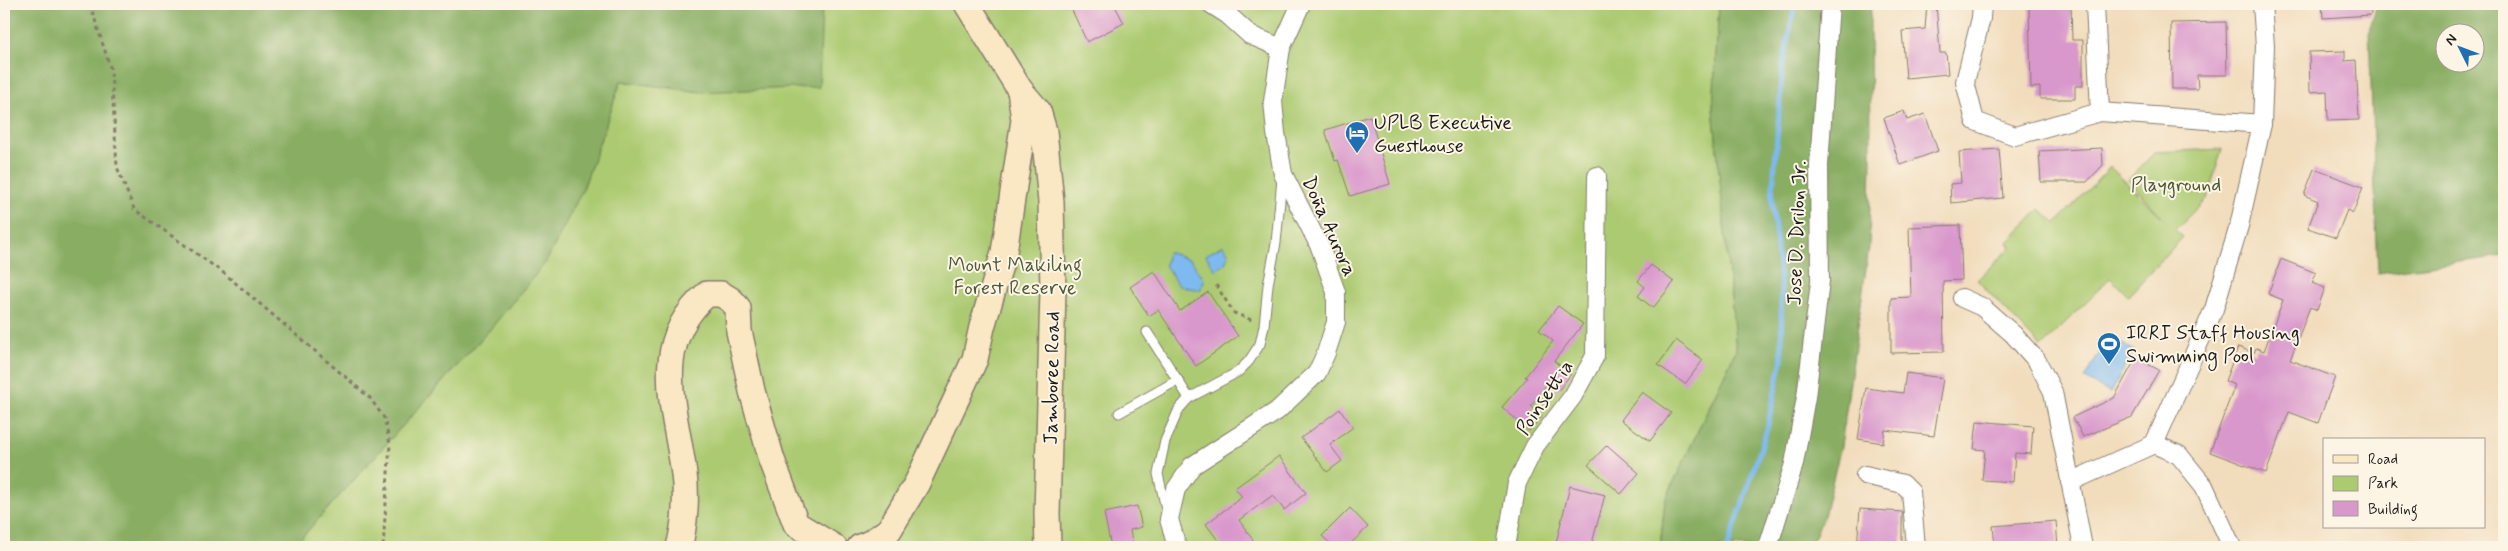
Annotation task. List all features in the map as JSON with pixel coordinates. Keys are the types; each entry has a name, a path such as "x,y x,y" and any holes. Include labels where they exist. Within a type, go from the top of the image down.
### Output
{"street":[{"path":"1211,4 1228,15 1250,35 1280,48"},
{"name":"Doña Aurora","path":"1177,547 1169,519 1176,489 1192,466 1277,411 1317,373 1336,322 1336,292 1320,247 1283,174 1273,101 1280,48 1301,4"},
{"name":"Jose D. Drilon Jr.","path":"1768,547 1794,464 1806,397 1820,281 1819,164 1830,4"},
{"path":"1982,4 1981,18 1965,82 1975,121 2015,136 2100,112 2262,124"},
{"path":"2095,4 2100,112"},
{"path":"2070,482 2154,444 2214,309 2239,226 2262,124 2265,46 2262,4"},
{"name":"Jamboree Road","path":"972,12 1020,90 1038,111 1044,131 1051,202 1052,290 1047,514 1048,547"},
{"path":"860,547 870,543 889,530 917,483 975,359 984,320 1004,252 1024,120 1020,90"},
{"name":"Poinsettia","path":"1506,547 1517,483 1535,446 1573,396 1595,356 1597,176"},
{"path":"679,547 684,518 685,476 677,441 668,372 676,337 687,315 707,294 721,294 732,300 738,308 739,332 752,391 772,460 796,524 834,547"},
{"path":"1962,298 1982,307 2013,334 2038,361 2053,392 2083,547"},
{"path":"2154,444 2178,455 2204,486 2232,547"},
{"path":"1865,475 1903,484 1911,492 1916,547"}],"lane":[{"path":"1169,519 1163,501 1158,474 1165,441 1179,410 1189,398 1238,372 1250,361 1260,344 1276,243 1283,174"},
{"path":"1147,332 1189,398"},
{"path":"1120,413 1178,380"}],"path":[{"path":"90,4 111,70 117,167 134,209 225,274 370,398 384,418 390,444 383,547"},
{"path":"1216,285 1234,313 1264,326"}],"green space":[{"path":"4,4 822,4 819,87 700,92 621,81 583,189 546,262 492,327 293,547 4,547"},
{"name":"Mount Makiling Forest Reserve","path":"756,4 1719,4 1713,107 1736,350 1665,501 1660,547 293,547 492,327 583,189 621,81 685,90"},
{"path":"1719,4 1872,4 1870,15 1871,158 1869,247 1841,446 1824,516 1810,547 1660,547 1665,501 1736,350 1713,107"},
{"path":"2377,4 2504,4 2504,256 2378,273 2369,31"},
{"name":"Playground","path":"2222,149 2207,198 2175,230 2183,237 2128,296 2110,278 2041,347 1977,280 2011,247 2008,242 2040,209 2056,223 2110,167 2164,219 2128,180 2155,152"}],"water":[{"path":"1223,245 1229,254 1224,265 1215,270 1206,255"},
{"path":"1168,252 1191,260 1204,280 1200,290 1179,286 1165,265"},
{"name":"IRRI Staff Housing Swimming Pool","path":"2109,336 2134,351 2110,393 2085,379"}],"building":[{"path":"1069,4 1114,4 1124,23 1087,42"},
{"path":"1927,4 1936,4 1940,53 1946,53 1948,74 1906,78 1902,31 1925,29"},
{"path":"2029,4 2071,4 2072,40 2083,40 2083,86 2075,86 2075,99 2040,99 2040,87 2031,88"},
{"path":"2322,4 2370,4 2371,15 2323,18"},
{"path":"2226,22 2227,75 2197,75 2198,89 2172,89 2171,23"},
{"path":"2345,51 2345,61 2356,60 2359,120 2328,121 2327,91 2310,92 2309,52"},
{"path":"1904,111 1907,120 1925,114 1938,151 1900,165 1884,118"},
{"name":"UPLB Executive Guesthouse","path":"1370,116 1390,184 1350,196 1338,160 1335,161 1325,130"},
{"path":"2102,148 2103,165 2087,182 2041,182 2039,151"},
{"path":"1999,149 2003,198 1951,203 1950,184 1961,183 1959,152"},
{"path":"2314,169 2363,187 2353,213 2347,210 2336,238 2308,228 2318,201 2304,195"},
{"path":"1960,225 1962,280 1943,281 1944,352 1891,353 1891,298 1911,297 1909,227"},
{"path":"2281,259 2316,273 2312,283 2325,288 2317,310 2310,307 2290,360 2335,377 2318,423 2289,412 2266,473 2210,452 2235,385 2225,381 2238,347 2254,353 2256,348 2264,351 2283,300 2268,294"},
{"path":"1651,265 1674,282 1653,308 1638,296 1645,287 1638,281"},
{"path":"1154,271 1180,311 1208,292 1238,336 1196,366 1158,310 1149,316 1130,287"},
{"path":"1558,306 1583,324 1554,361 1571,374 1558,391 1548,383 1531,406 1542,416 1529,431 1502,407 1527,378 1525,377 1553,341 1539,330"},
{"path":"1676,340 1703,360 1685,384 1658,365"},
{"path":"2136,358 2159,370 2132,417 2083,437 2073,417 2114,398"},
{"path":"1906,373 1943,378 1934,436 1885,430 1883,443 1858,439 1866,388 1903,393"},
{"path":"1642,392 1671,413 1650,441 1621,420"},
{"path":"1340,409 1353,427 1330,445 1342,461 1327,472 1301,438"},
{"path":"1977,421 2033,426 2031,454 2015,453 2013,482 1982,480 1985,450 1974,449"},
{"path":"1607,445 1639,473 1621,494 1588,465"},
{"path":"1279,456 1306,493 1284,510 1273,495 1239,520 1258,547 1223,547 1206,524 1242,497 1235,488"},
{"path":"1570,486 1605,495 1591,547 1555,547"},
{"path":"1137,506 1142,527 1130,530 1133,547 1111,547 1104,513"},
{"path":"1350,508 1368,527 1347,547 1334,547 1322,536"},
{"path":"1860,509 1902,512 1902,547 1857,547"},
{"path":"2056,521 2058,547 1995,547 1993,526"}],"waterway":[{"path":"1728,547 1767,429 1782,359 1781,288 1772,199 1783,64 1795,4"}],"place":[{"name":"UPLB Executive Guesthouse","path":"1357,154"},
{"name":"IRRI Staff Housing Swimming Pool","path":"2109,365"}]}
